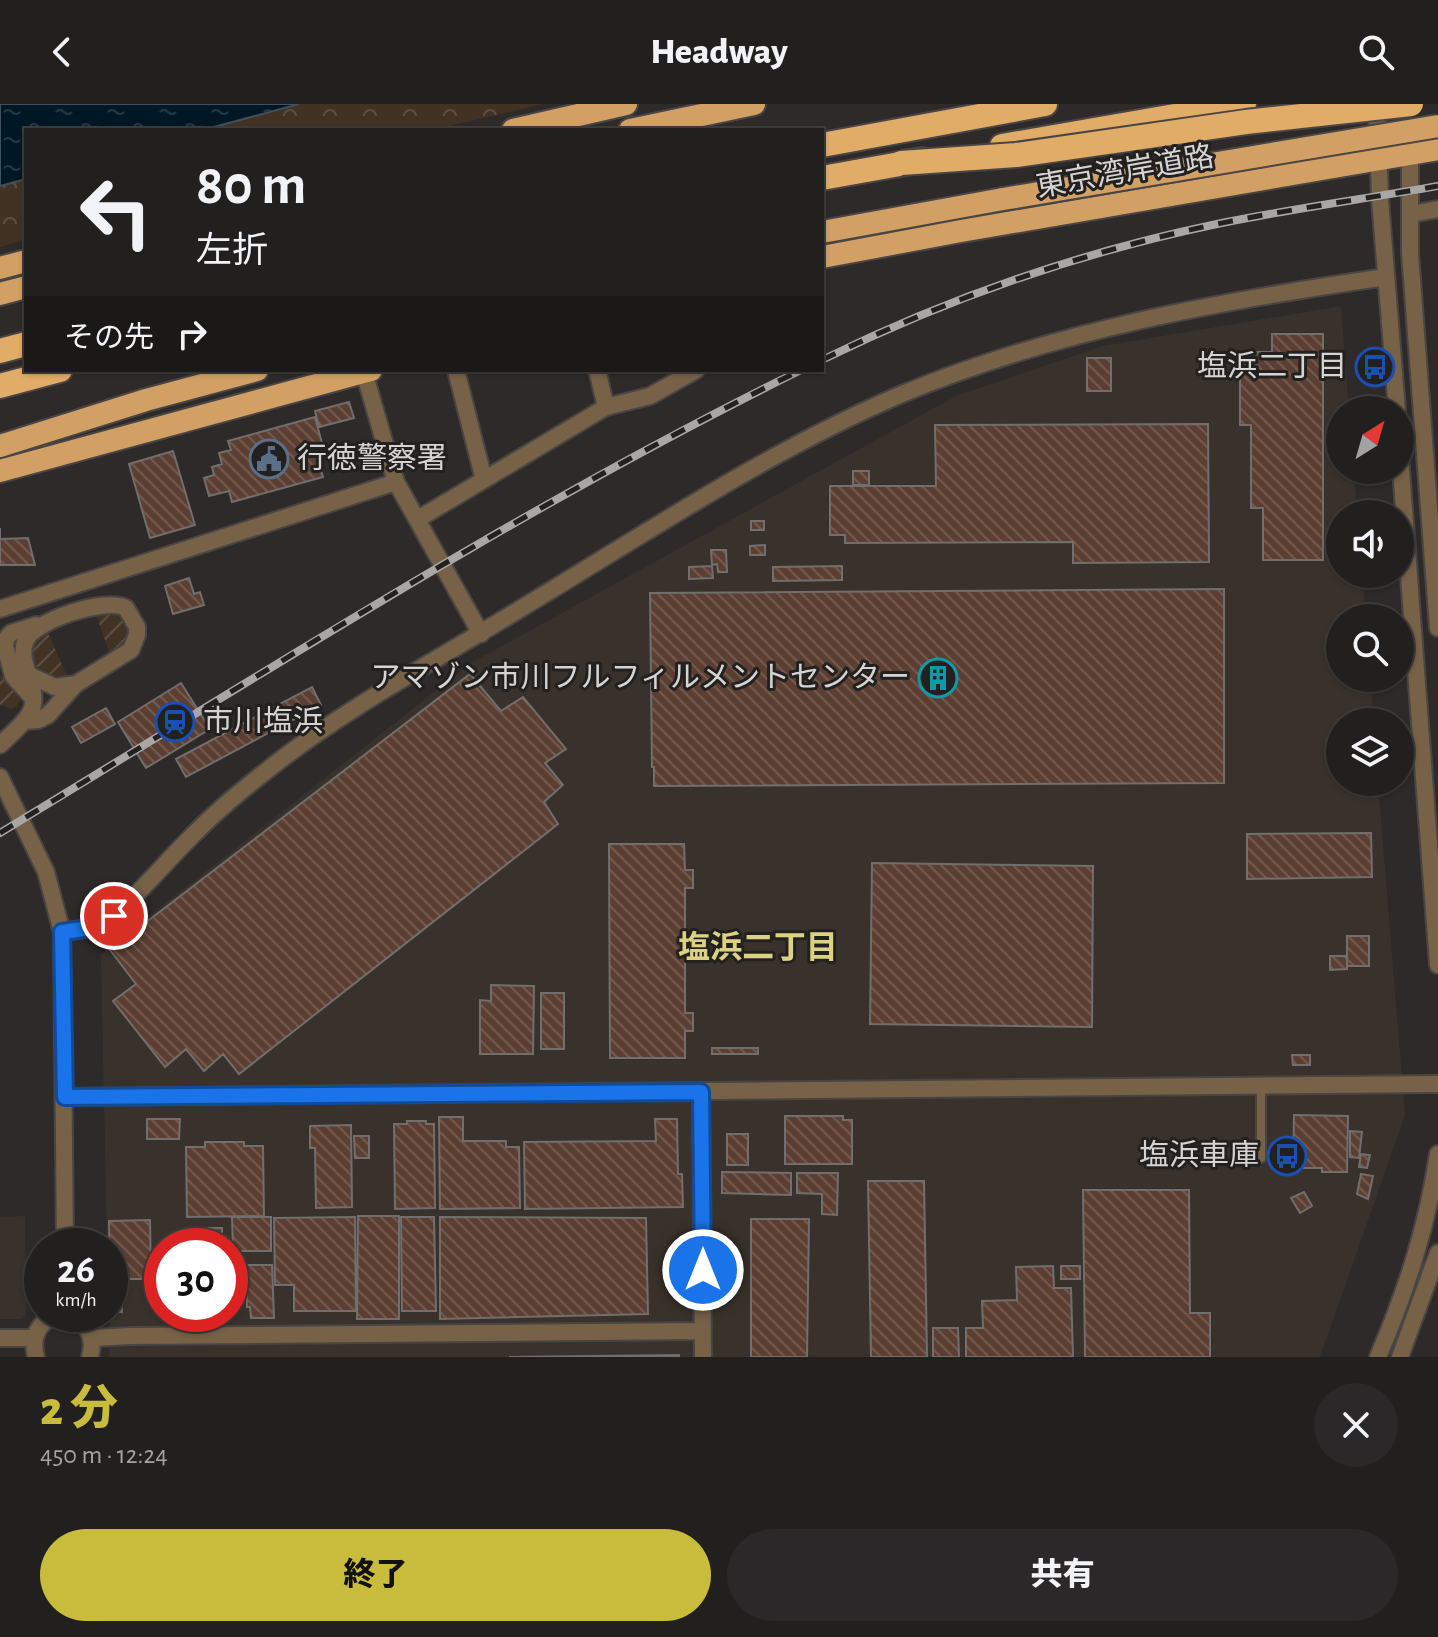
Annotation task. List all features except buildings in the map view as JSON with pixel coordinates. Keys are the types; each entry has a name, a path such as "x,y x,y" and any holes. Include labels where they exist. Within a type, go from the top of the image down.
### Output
{"highway":[{"path":"522,128 626,104"},
{"path":"640,128 754,104"},
{"path":"824,145 1045,104"},
{"path":"824,178 1244,104"},
{"path":"901,163 1016,155 1246,122 1409,104"},
{"name":"東京湾岸道路","path":"824,232 1438,126"},
{"name":"東京湾岸道路","path":"824,257 1438,149"},
{"path":"0,268 24,262"},
{"path":"0,294 24,288"},
{"path":"0,351 24,345"},
{"path":"0,386 52,372"},
{"path":"0,446 146,400 250,372"},
{"path":"0,471 364,372"}],"street":[{"path":"1377,104 1395,396"},
{"path":"1409,104 1410,253 1438,628"},
{"path":"1411,214 1438,209"},
{"path":"62,932 105,923 192,835 266,771 319,732 732,481 827,429 914,390 1034,347 1146,318 1386,277"},
{"path":"368,372 396,482 481,634"},
{"path":"457,372 484,480"},
{"path":"597,372 606,407"},
{"path":"418,519 606,407 650,396 692,372"},
{"path":"1414,402 1421,400"},
{"path":"0,609 396,482"},
{"path":"1414,556 1432,554"},
{"path":"1411,588 1432,795 1438,965"},
{"path":"24,721 38,720 48,715 76,684 131,650 137,635 130,612 120,604 112,603 11,633 5,646 13,676 33,698"},
{"path":"0,745 30,712 33,698 23,656 26,639 39,624"},
{"path":"29,675 55,687 76,684"},
{"path":"0,777 46,872 62,932 65,1228"},
{"path":"65,1097 1438,1084"},
{"path":"701,1092 703,1357"},
{"path":"1378,1357 1416,1260 1438,1154"},
{"path":"1400,1357 1438,1253"},
{"path":"92,1338 703,1331"},
{"path":"36,1357 34,1338 37,1332"},
{"path":"88,1332 92,1338 90,1357"},
{"path":"0,1338 34,1338"}],"lane":[{"path":"1261,1086 1261,1158"}],"shaded area":[{"path":"1341,306 1348,396 1326,396 1326,484 1355,484 1356,500 1326,500 1326,588 1363,588 1365,604 1326,604 1326,692 1371,692 1373,708 1326,708 1326,796 1379,796 1405,1115 1320,1357 109,1357 109,1332 128,1332 128,1228 107,1228 101,954 471,663 956,396 1103,346"},
{"path":"25,1216 24,1316 21,1319 0,1319 0,1217"}],"green space":[{"path":"0,104 543,104 440,128 24,128 24,240 0,247"},
{"path":"116,612 127,623 128,634 121,644 109,652 96,614"},
{"path":"47,631 67,676 56,678 46,675 31,658 34,641"},
{"path":"0,675 5,676 20,700 11,709 0,705"}],"water":[{"path":"0,104 299,104 210,128 24,128 24,180 0,186"}],"railway":[{"path":"824,359 966,298 1116,248 1244,219 1438,186"},
{"path":"0,833 495,534 698,422 797,372"}],"place":[{"name":"塩浜二丁目","path":"1375,367"},
{"name":"行徳警察署","path":"269,459"},
{"name":"アマゾン市川フルフィルメントセンター","path":"938,678"},
{"name":"市川塩浜","path":"175,722"},
{"name":"塩浜車庫","path":"1287,1156"}],"district":[{"name":"塩浜二丁目","path":"758,948"}],"route":[{"path":"114,916 97,927 62,932 65,1097 701,1092 703,1270"}]}
